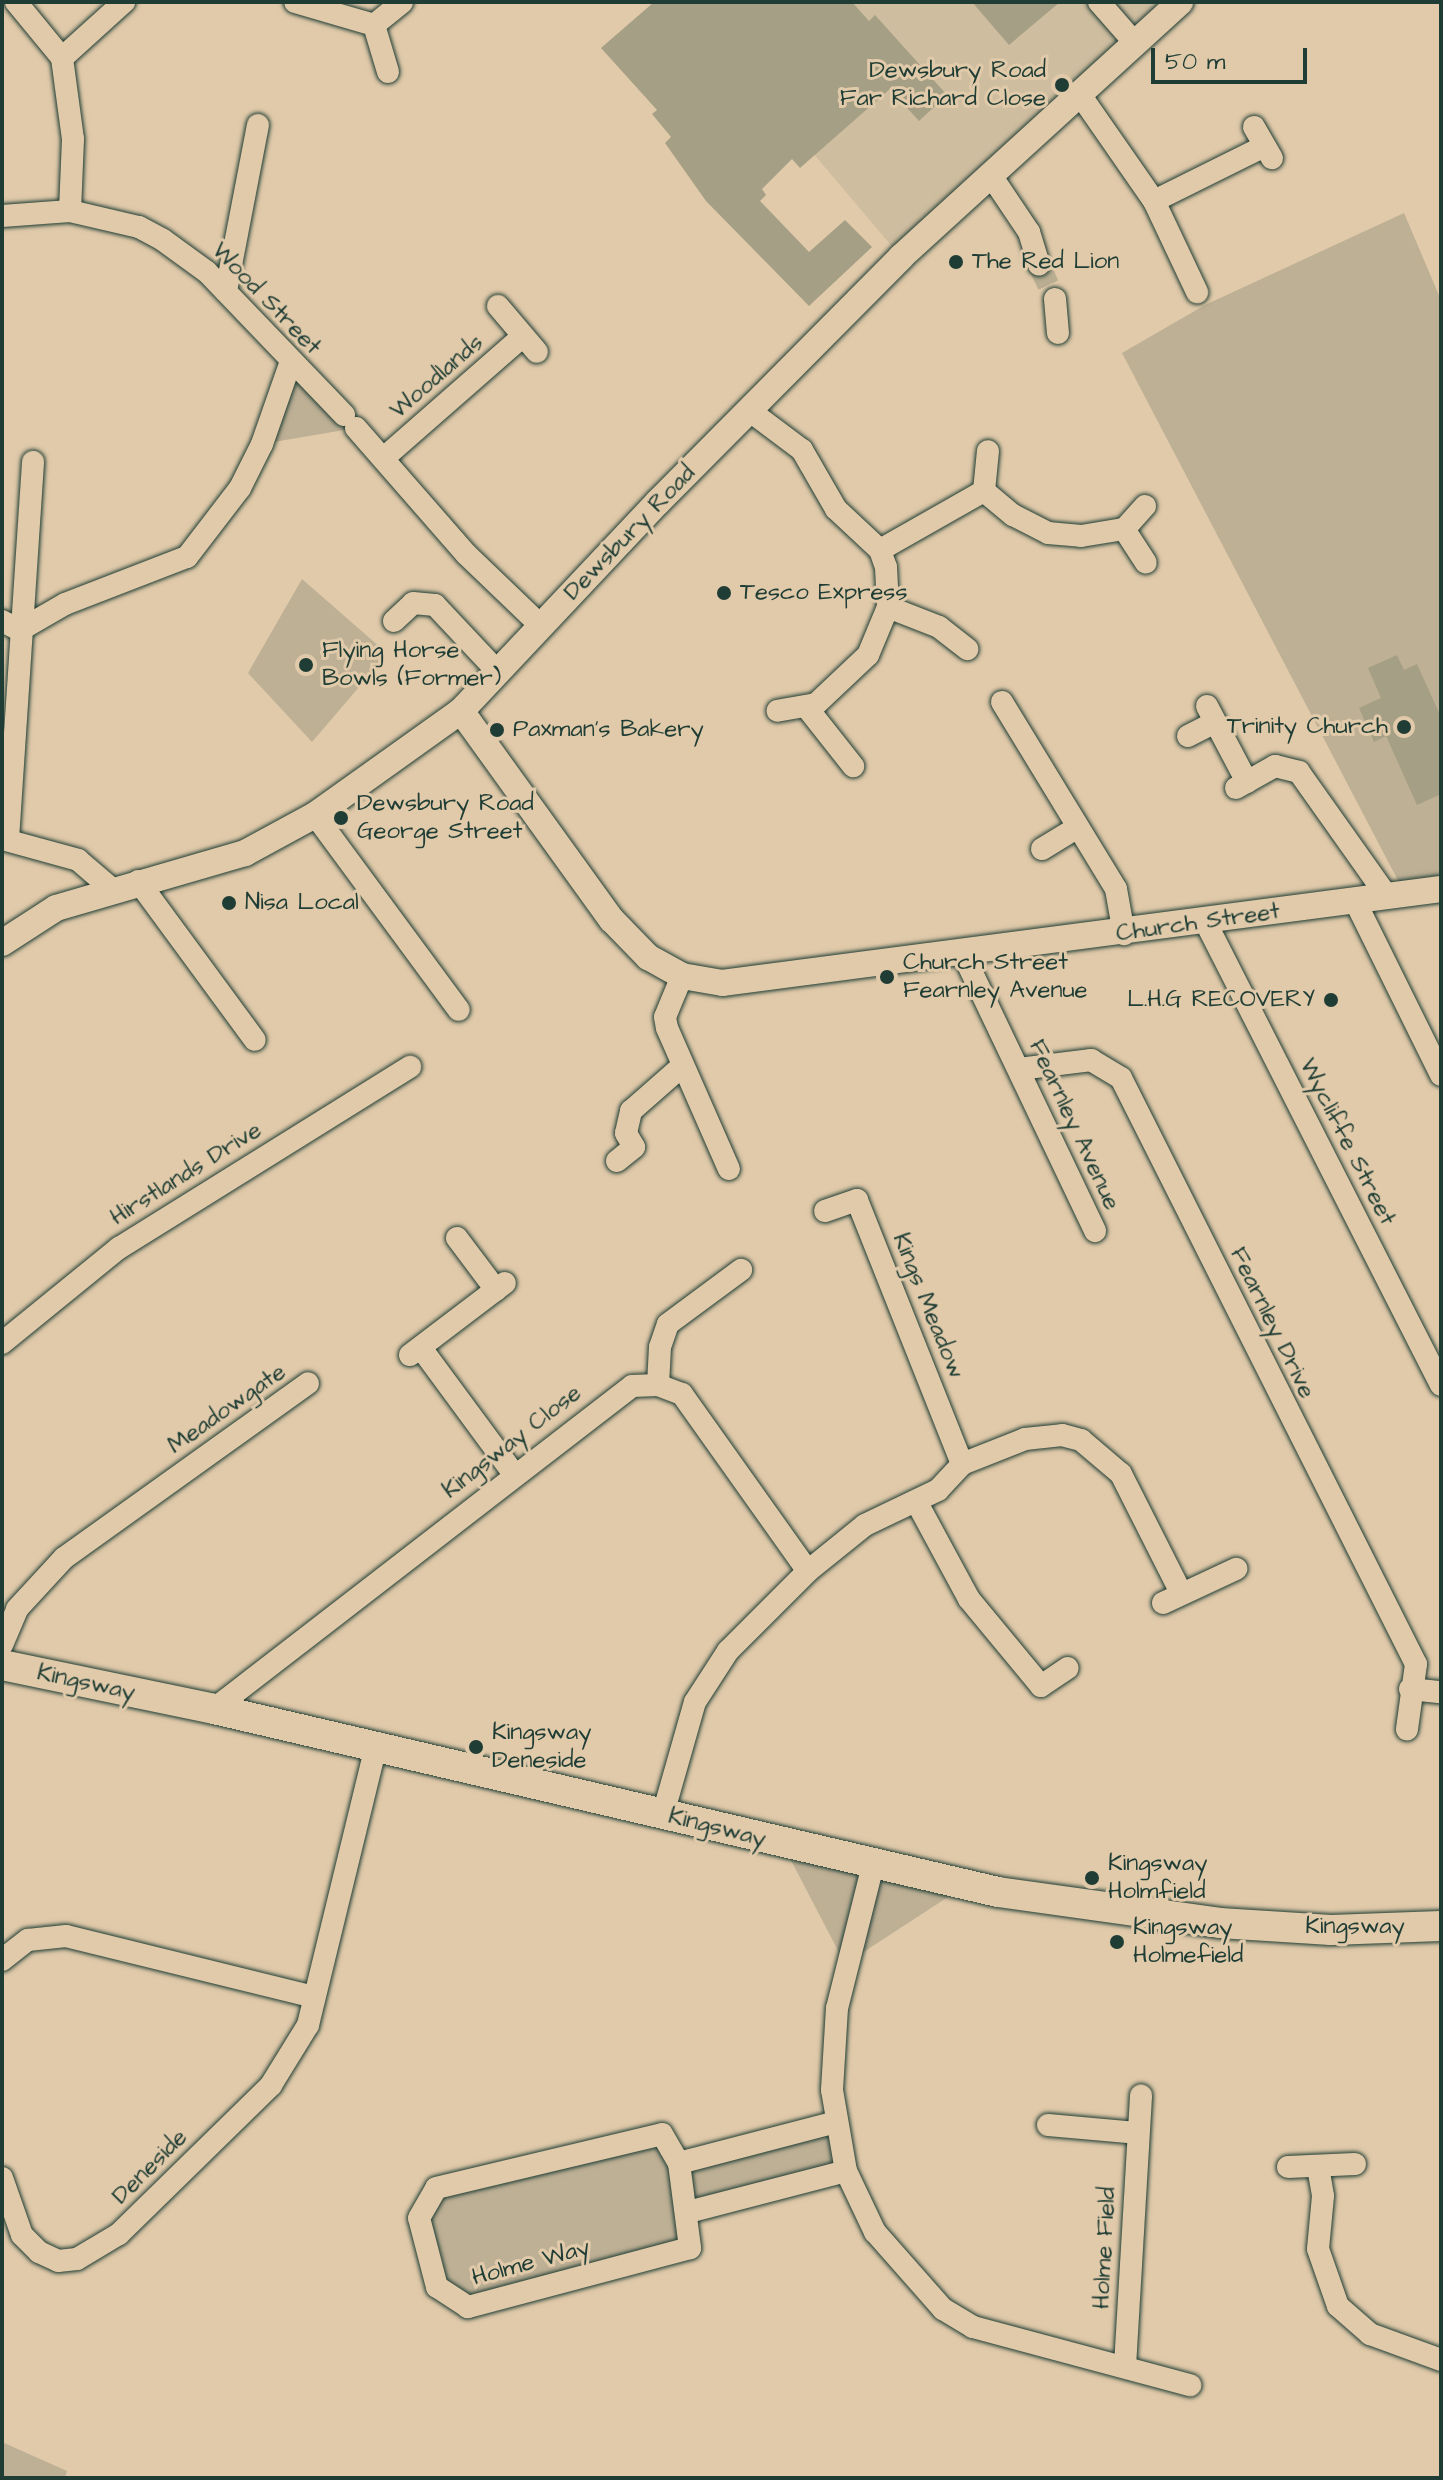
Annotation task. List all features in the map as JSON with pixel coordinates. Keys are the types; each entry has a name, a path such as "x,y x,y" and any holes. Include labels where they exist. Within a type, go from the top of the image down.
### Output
{"main road":[{"name":"Kingsway","path":"2,1665 376,1746 873,1865 1149,1917 1331,1930 1441,1926"}],"street":[{"path":"16,2 62,58 73,139 70,211"},
{"path":"62,58 124,2"},
{"path":"295,2 374,25"},
{"path":"374,25 402,2"},
{"path":"1099,2 1134,42"},
{"name":"Dewsbury Road","path":"2,943 56,908 245,853 315,815 461,711 750,411 990,174 1081,96 1134,42 1180,2"},
{"path":"374,25 388,72"},
{"path":"1081,96 1154,201 1197,292"},
{"path":"226,291 258,125"},
{"path":"1154,201 1263,144"},
{"path":"990,174 1029,232 1039,265"},
{"name":"Wood Street","path":"2,216 70,211 139,227 186,254 386,456 466,554 541,626"},
{"path":"1055,299 1058,333"},
{"name":"Woodlands","path":"386,456 529,345 498,306"},
{"path":"11,625 187,557 240,488 262,444 291,361"},
{"path":"750,411 802,450 836,509 880,550 888,607 868,655 808,709 778,711"},
{"path":"984,491 988,451"},
{"path":"33,462 11,625 5,839 78,860 126,886 255,1040"},
{"path":"880,550 984,491"},
{"path":"984,491 1013,515 1048,533 1065,537 1124,529 1145,506"},
{"path":"1124,529 1146,563"},
{"path":"394,621 413,603 435,605 498,672"},
{"path":"888,607 939,627 967,649"},
{"path":"1002,702 1116,889 1124,934"},
{"path":"808,709 853,766"},
{"name":"Church Street","path":"461,711 612,920 648,957 682,976 722,983 1124,934 1441,889"},
{"path":"1188,736 1210,714 1241,785 1275,766 1299,772 1386,895"},
{"path":"315,815 459,1010"},
{"path":"1042,849 1078,827"},
{"path":"1354,899 1441,1075"},
{"name":"Wycliffe Street","path":"1206,923 1441,1385"},
{"name":"Fearnley Avenue","path":"963,954 1095,1231"},
{"path":"682,976 665,1017 681,1067 729,1169"},
{"name":"Fearnley Drive","path":"1019,1069 1091,1060 1121,1078 1416,1664 1410,1689 1407,1729"},
{"name":"Hirstlands Drive","path":"2,1343 119,1248 410,1067"},
{"path":"617,1161 634,1147 626,1133 631,1111 681,1067"},
{"name":"Kings Meadow","path":"825,1211 857,1200 962,1464"},
{"path":"457,1238 500,1286 415,1352 514,1474"},
{"path":"741,1270 668,1324 660,1347 658,1385 682,1394 692,1406 808,1571"},
{"name":"Meadowgate","path":"2,1645 17,1609 64,1558 308,1383"},
{"name":"Kingsway Close","path":"214,1709 621,1391 658,1385"},
{"path":"663,1814 684,1732 711,1675 808,1571 865,1525 938,1490 962,1464 1025,1439 1062,1435 1081,1440 1121,1474 1172,1598 1236,1569"},
{"path":"916,1501 969,1599 1041,1686 1068,1668"},
{"path":"1410,1689 1441,1692"},
{"name":"Deneside","path":"2,2178 22,2235 39,2252 58,2261 101,2249 271,2085 293,2055 314,1997 376,1746"},
{"path":"873,1865 837,2008 836,2122 846,2171 875,2232 943,2309 1005,2338 1125,2366 1190,2385"},
{"path":"2,1960 28,1940 66,1936 314,1997"},
{"name":"Holme Field","path":"1125,2366 1141,2095"},
{"path":"679,2163 836,2122"},
{"path":"1048,2125 1137,2133"},
{"name":"Holme Way","path":"662,2134 679,2163 688,2212 690,2248 468,2307 437,2287 419,2218 436,2188 662,2134"},
{"path":"1288,2167 1355,2164"},
{"path":"1318,2167 1323,2181 1318,2249 1338,2306 1370,2334 1441,2360"},
{"path":"688,2212 846,2171"}],"shaded area":[{"path":"685,2 1180,2 901,257"},
{"path":"1404,213 1441,300 1441,889 1404,892 1122,353 1205,305"},
{"path":"291,361 356,428 262,444"},
{"path":"302,579 381,648 383,659 312,742 248,673"},
{"path":"783,1845 965,1886 845,1964"},
{"path":"836,2122 846,2171 688,2212 690,2248 468,2307 437,2287 419,2218 436,2188 662,2134 679,2163"},
{"path":"2,2442 67,2471 65,2478 2,2478"}],"building":[{"path":"654,2 852,2 869,21 875,15 947,95 919,121 890,89 800,168 792,159 762,189 766,195 760,201 809,252 845,220 872,247 809,306 706,201 665,143 671,137 652,114 657,110 601,48"},
{"path":"972,2 1060,2 1009,45"},
{"name":"Trinity Church","path":"1397,655 1404,670 1417,664 1441,717 1441,794 1417,805 1386,736 1374,742 1359,708 1381,698 1368,668"}],"tunnel":[{"path":"1039,265 1055,299"}],"place":[{"name":"Dewsbury Road Far Richard Close","path":"1062,85"},
{"name":"The Red Lion","path":"956,262"},
{"name":"Tesco Express","path":"724,593"},
{"name":"Flying Horse Bowls (Former)","path":"306,665"},
{"name":"Trinity Church","path":"1404,727"},
{"name":"Paxman's Bakery","path":"497,730"},
{"name":"Dewsbury Road George Street","path":"341,818"},
{"name":"Nisa Local","path":"229,903"},
{"name":"Church Street Fearnley Avenue","path":"887,977"},
{"name":"L.H.G RECOVERY","path":"1331,1000"},
{"name":"Kingsway Deneside","path":"476,1747"},
{"name":"Kingsway Holmfield","path":"1092,1878"},
{"name":"Kingsway Holmefield","path":"1117,1942"}]}
